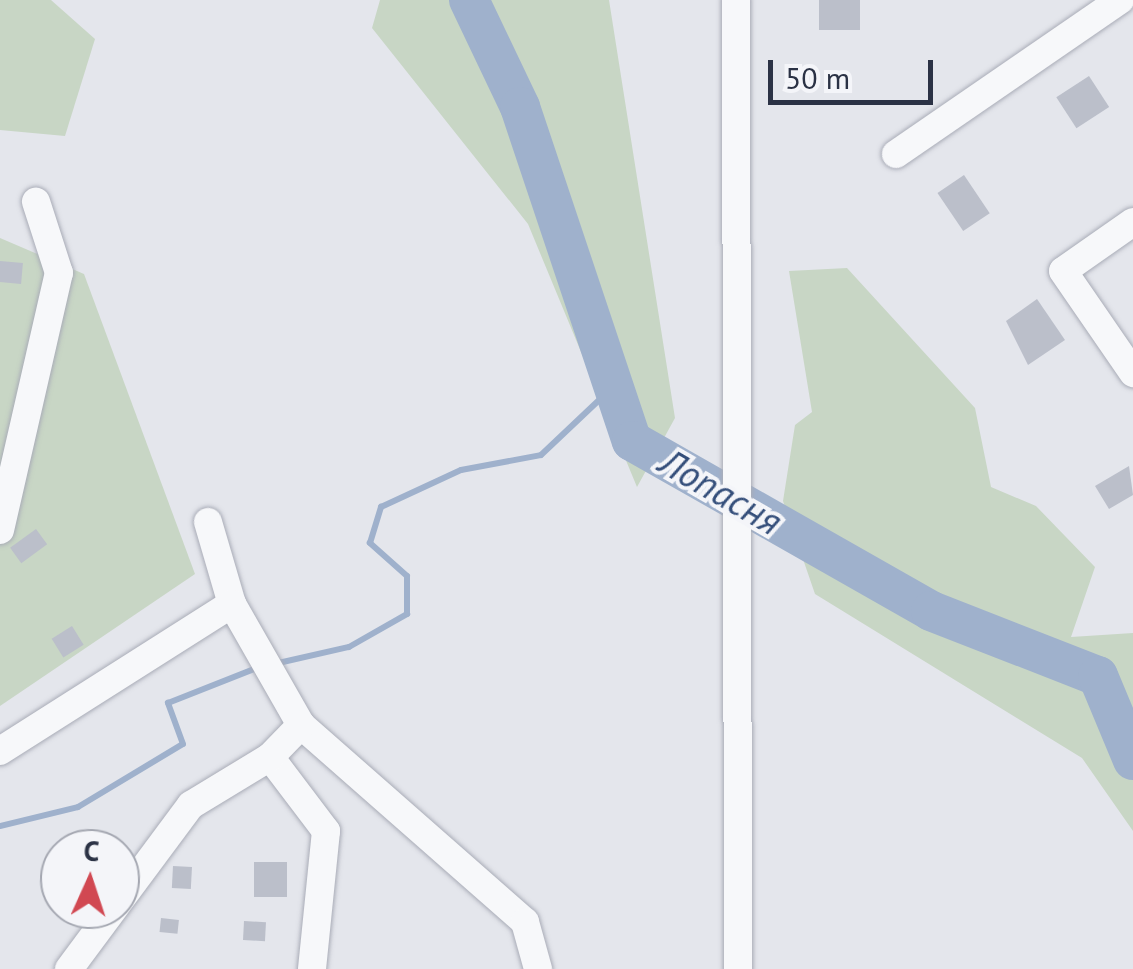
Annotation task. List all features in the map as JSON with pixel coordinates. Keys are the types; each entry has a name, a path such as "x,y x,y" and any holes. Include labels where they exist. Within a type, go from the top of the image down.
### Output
{"street":[{"path":"736,0 740,448 738,969"},
{"path":"896,154 1120,0"},
{"path":"0,530 59,274 36,202"},
{"path":"1133,222 1063,270 1133,372"},
{"path":"208,522 232,604 248,640 294,717 525,922 538,969"},
{"path":"0,750 232,604"},
{"path":"68,969 191,805 270,758 294,717"},
{"path":"270,758 326,832 312,969"}],"green space":[{"path":"0,0 51,0 95,39 65,136 0,130"},
{"path":"380,0 609,0 675,418 637,487 528,224 372,28"},
{"path":"0,238 84,274 195,574 0,706"},
{"path":"847,268 975,408 991,487 1036,506 1095,567 1071,637 1133,633 1133,831 1082,758 815,594 783,501 795,425 812,412 789,271"}],"building":[{"path":"819,0 860,0 860,30 819,30"},
{"path":"1089,76 1109,107 1076,128 1056,97"},
{"path":"964,175 990,213 963,231 937,193"},
{"path":"0,261 23,263 21,284 0,282"},
{"path":"1037,299 1065,340 1028,365 1006,321"},
{"path":"1129,466 1133,495 1109,509 1095,486"},
{"path":"36,529 47,544 21,563 10,548"},
{"path":"72,626 84,645 63,657 52,639"},
{"path":"254,862 287,862 287,897 254,897"},
{"path":"173,866 192,867 191,889 172,888"},
{"path":"161,918 179,920 177,934 160,932"},
{"path":"244,921 266,922 265,941 243,940"}],"waterway":[{"name":"Лопасня","path":"469,0 520,107 632,441 931,611 1098,676 1133,760"},
{"path":"274,664 349,647 407,614 407,576 370,543 381,507 461,470 541,455 614,386"},
{"path":"0,826 78,807 183,744 168,703 257,668"}]}
